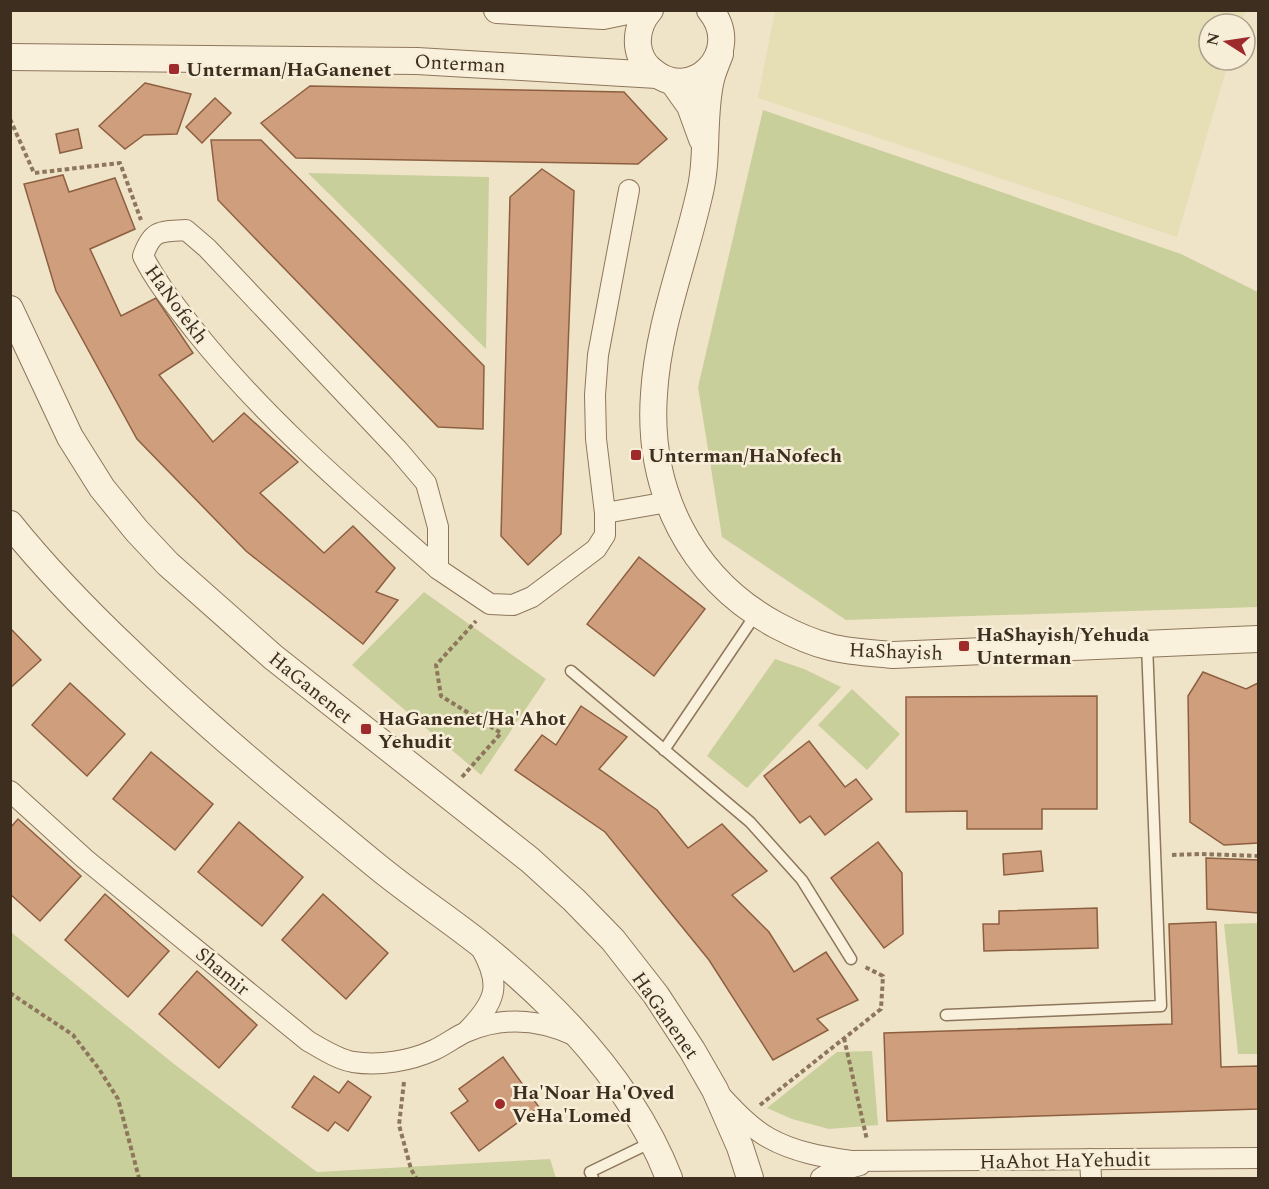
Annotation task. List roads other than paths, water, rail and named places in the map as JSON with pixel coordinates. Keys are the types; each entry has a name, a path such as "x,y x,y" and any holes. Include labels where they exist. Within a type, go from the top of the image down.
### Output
{"street":[{"path":"497,10 603,16 632,10"},
{"path":"650,10 641,23 639,52 646,65 665,78 690,106 701,134 706,157"},
{"path":"712,11 720,24 722,39 720,54 711,80 706,157 700,193 666,317 658,356 654,394 655,451 668,502 703,565 756,614"},
{"name":"Onterman","path":"10,57 417,61 687,81 701,76 712,67 720,54"},
{"path":"629,190 597,365 596,439 605,513 668,502"},
{"name":"HaNofekh","path":"438,569 438,527 434,504 426,483 398,450 207,248 186,230 162,231 149,240 143,256 154,278 225,368 324,469 438,569 490,604 513,605 532,597 596,549 604,535 605,513"},
{"name":"HaGanenet","path":"10,309 70,437 102,488 137,531 196,591 273,657 530,860 613,940 656,995 715,1090 740,1147 750,1179"},
{"path":"10,524 86,610 170,691 273,781 385,873 479,943 562,1016 634,1109 669,1179"},
{"name":"HaShayish","path":"756,614 797,636 830,647 893,655 1258,639"},
{"name":"Shamir","path":"10,791 85,859 308,1041 336,1056 355,1062 407,1060 435,1049 466,1032 495,1023 528,1022 560,1029 582,1039"},
{"name":"Shamir","path":"466,1032 483,1014 493,993 494,979 491,965 479,943"},
{"name":"HaAhot HaYehudit","path":"715,1090 743,1118 769,1138 817,1156 851,1161 1091,1169 1258,1158"},
{"name":"HaAhot HaYehudit","path":"821,1179 828,1174 871,1162"}],"lane":[{"path":"664,750 756,614"},
{"path":"946,1015 1161,1006 1147,644"},
{"path":"572,671 750,822 802,880 851,959"},
{"path":"592,1179 590,1172 652,1142"}],"place":[{"name":"Unterman/HaGanenet","path":"174,69"},
{"name":"Unterman/HaNofech","path":"636,455"},
{"name":"HaShayish/Yehuda Unterman","path":"964,646"},
{"name":"HaGanenet/Ha'Ahot Yehudit","path":"366,729"},
{"name":"Ha'Noar Ha'Oved VeHa'Lomed","path":"500,1104"}]}
